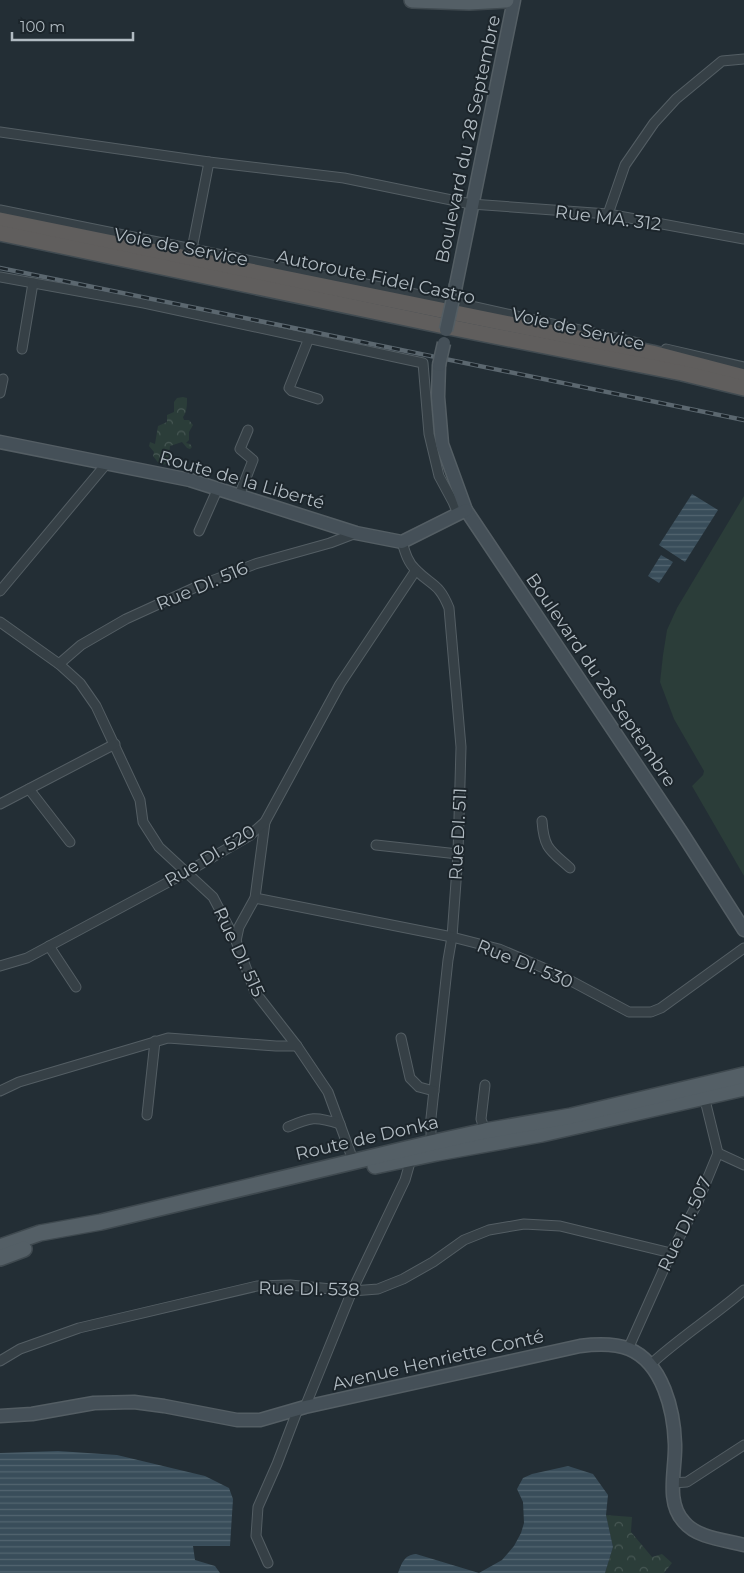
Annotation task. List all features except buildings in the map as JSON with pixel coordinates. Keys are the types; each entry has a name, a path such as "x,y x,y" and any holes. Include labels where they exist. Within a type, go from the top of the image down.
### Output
{"highway":[{"name":"Autoroute Fidel Castro","path":"0,220 652,353 744,377"},
{"name":"Autoroute Fidel Castro","path":"0,233 444,326 682,373 744,388"},
{"path":"181,270 292,304 445,336 635,371 744,394"}],"main road":[{"path":"412,0 506,0"},
{"name":"Boulevard du 28 Septembre","path":"514,0 439,366 438,397 442,444 462,512 682,833 744,930"},
{"name":"Route de la Liberté","path":"0,442 153,472 218,488 356,533 402,542"},
{"path":"402,542 462,512"},
{"name":"Route de Donka","path":"0,1247 40,1233 101,1222 431,1142 571,1116 744,1076"},
{"name":"Route de Donka","path":"0,1258 53,1239 411,1159 542,1134 744,1088"},
{"name":"Avenue Henriette Conté","path":"0,1416 32,1414 94,1403 134,1402 237,1420 260,1420 301,1408 580,1346 601,1343 628,1349 642,1356 666,1390 672,1416 675,1445 672,1483 676,1511 683,1522 702,1534 741,1541"}],"street":[{"path":"608,214 625,165 658,118 676,99 722,61 744,59"},
{"name":"Rue MA. 312","path":"0,132 209,162 344,178 472,204 608,214 744,239"},
{"path":"192,248 209,162"},
{"name":"Voie de Service","path":"0,210 484,308 744,367"},
{"path":"0,277 144,303 423,363 429,434 439,476 453,502 462,512"},
{"path":"22,349 33,284"},
{"path":"309,338 289,388 292,391 318,399"},
{"path":"0,393 3,379"},
{"path":"239,496 253,460 240,449 248,430"},
{"path":"0,591 107,463"},
{"path":"199,530 218,488"},
{"name":"Rue DI. 516","path":"60,664 81,645 126,619 196,587 255,564 356,533"},
{"name":"Rue DI. 511","path":"402,542 409,562 444,595 449,608 461,747 458,854 452,937 431,1118 431,1142"},
{"name":"Rue DI. 520","path":"0,966 27,958 187,872 249,836 265,822 340,684 416,570"},
{"name":"Rue DI. 515","path":"0,622 60,664 80,683 96,706 140,800 143,822 159,847 171,860 187,872 213,897 236,941 255,992 297,1046 328,1092 353,1160"},
{"path":"0,804 115,744"},
{"path":"29,789 70,842"},
{"path":"542,821 546,846 570,868"},
{"path":"236,941 239,927 255,898 265,822"},
{"path":"376,845 458,854"},
{"name":"Rue DI. 530","path":"255,898 452,937 499,949 560,975 629,1012 651,1012 661,1008 744,948"},
{"path":"49,946 76,987"},
{"path":"0,1091 19,1082 168,1038 297,1046"},
{"path":"401,1038 410,1078 419,1087 434,1091"},
{"path":"148,1115 155,1041"},
{"path":"485,1085 481,1119 485,1131"},
{"path":"704,1096 718,1153 744,1165"},
{"path":"288,1127 309,1118 322,1118 340,1124"},
{"name":"Rue DI. 507","path":"628,1349 671,1253 697,1204 718,1153"},
{"path":"268,1562 256,1536 258,1507 352,1292 405,1180 411,1159"},
{"name":"Rue DI. 538","path":"0,1361 20,1349 79,1328 257,1286 290,1285 352,1292 378,1289 434,1262 464,1240 489,1230 524,1224 560,1226 671,1253"},
{"path":"650,1365 663,1352 722,1309 744,1290"},
{"path":"672,1483 687,1482 744,1445"}],"green space":[{"path":"177,398 187,398 184,420 189,420 193,425 189,432 189,440 186,443 192,447 190,449 187,448 182,442 170,446 168,463 160,465 153,456 154,452 149,446 150,442 155,444 158,426 167,422 167,415 174,412 174,402"},
{"path":"744,496 744,876 692,786 703,775 704,771 674,719 660,682 667,630 677,608"},
{"path":"606,1515 632,1517 631,1532 652,1557 662,1554 672,1563 664,1573 605,1573 613,1547"}],"water":[{"path":"692,494 718,510 685,562 659,545"},
{"path":"661,555 673,562 659,583 648,576"},
{"path":"58,1451 117,1455 205,1476 229,1488 233,1499 230,1546 193,1546 195,1560 215,1566 220,1573 0,1573 0,1453"},
{"path":"568,1466 593,1474 608,1495 606,1515 613,1547 605,1573 479,1573 502,1560 514,1546 521,1533 524,1523 523,1502 517,1489 523,1478 532,1474"},
{"path":"416,1554 479,1573 398,1573 406,1558"}],"railway":[{"path":"0,268 744,420"}]}
